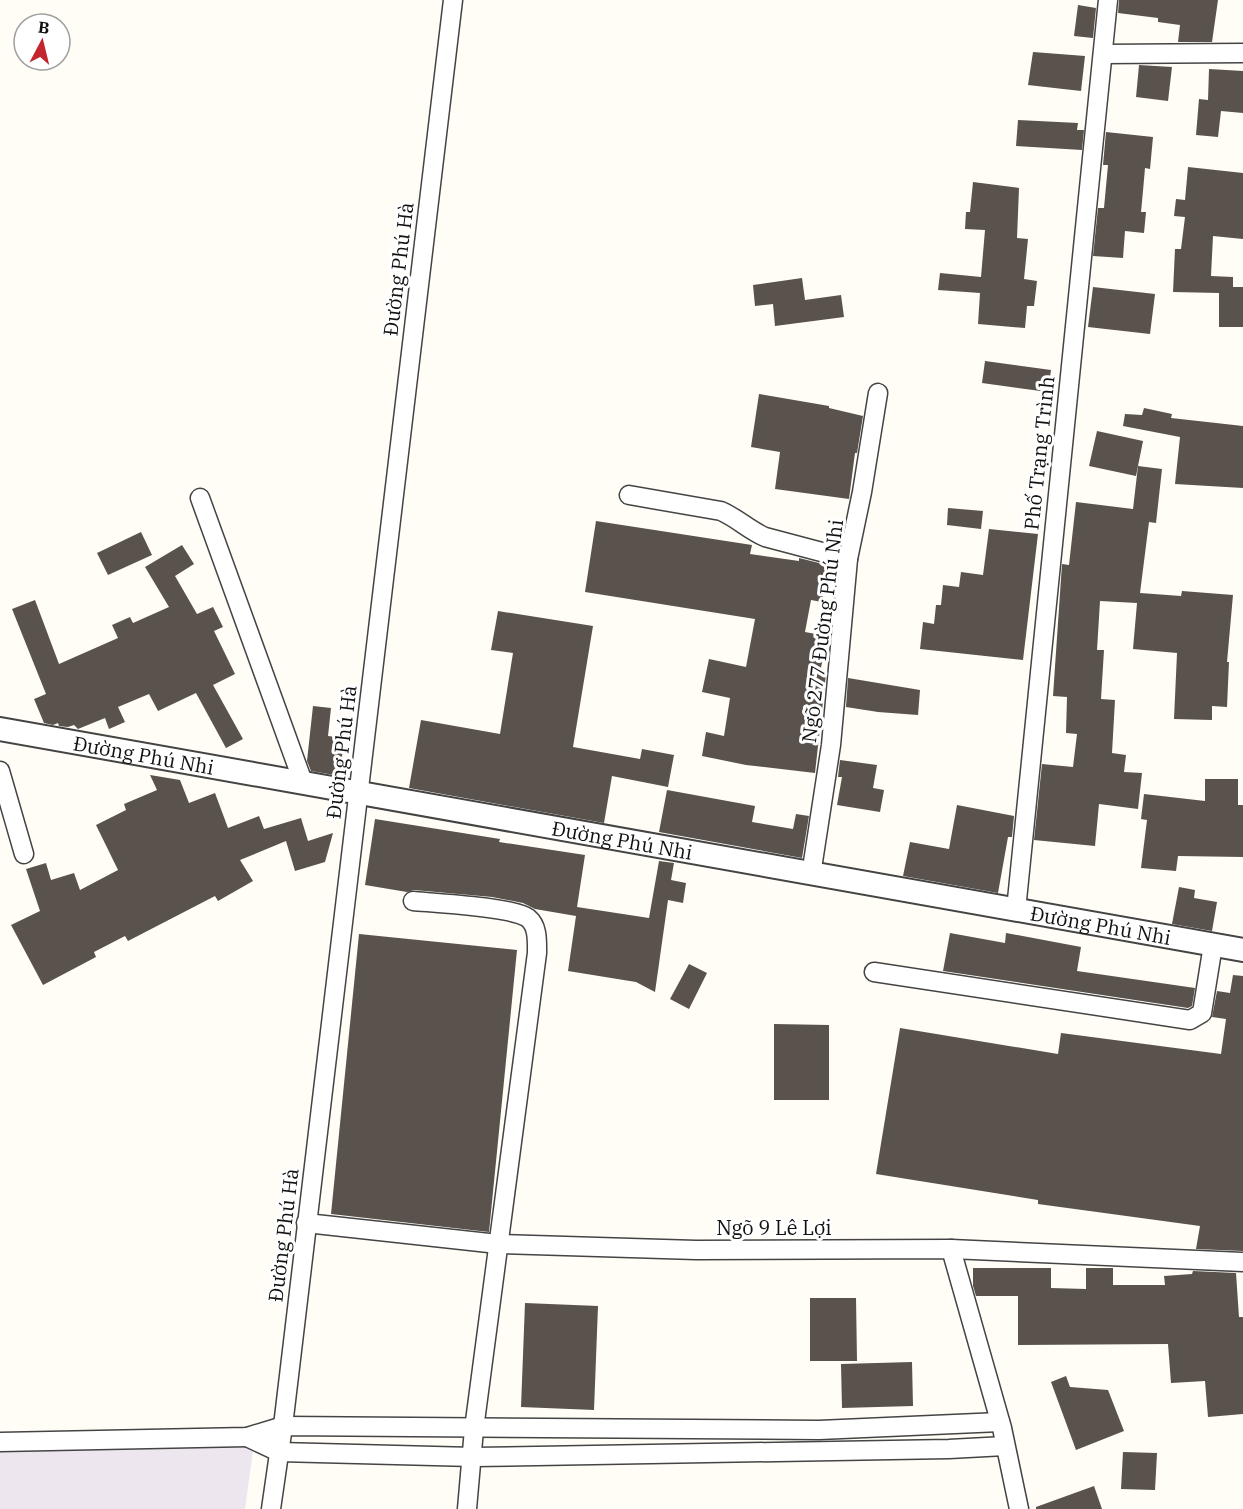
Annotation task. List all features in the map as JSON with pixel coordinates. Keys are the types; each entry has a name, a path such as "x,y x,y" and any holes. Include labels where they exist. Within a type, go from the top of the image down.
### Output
{"street":[{"name":"Đường Phú Hà","path":"271,1509 283,1426 453,0"},
{"name":"Phố Trạng Trình","path":"1016,910 1108,0"},
{"path":"1103,54 1243,53"},
{"name":"Ngõ 277 Đường Phú Nhi","path":"811,875 831,745 848,560 878,393"},
{"path":"628,495 721,511 765,537 848,560"},
{"path":"200,498 303,782"},
{"name":"Đường Phú Nhi","path":"0,729 1243,950"},
{"path":"0,771 24,854"},
{"path":"413,901 510,911 528,918 537,932 537,952 474,1429 467,1509"},
{"path":"874,972 1190,1020 1202,1013 1213,945"},
{"name":"Ngõ 9 Lê Lợi","path":"306,1223 498,1244 696,1250 951,1249 1243,1262"},
{"path":"951,1249 1000,1422 1019,1509"},
{"path":"0,1442 248,1437 283,1426 819,1430 1000,1422"},
{"path":"248,1437 279,1452 473,1457 949,1449 1005,1446"}],"shaded area":[{"path":"0,1444 254,1444 245,1509 0,1509"}],"building":[{"path":"1119,0 1218,0 1212,42 1178,42 1180,25 1158,22 1158,18 1118,13"},
{"path":"1078,5 1096,8 1093,38 1074,36"},
{"path":"1033,52 1085,56 1081,91 1028,85"},
{"path":"1139,65 1172,67 1168,101 1136,97"},
{"path":"1209,69 1243,71 1243,113 1221,111 1218,137 1196,135 1199,99 1208,100"},
{"path":"1018,120 1078,123 1077,130 1084,130 1082,150 1016,146"},
{"path":"1106,132 1153,137 1150,169 1145,168 1141,212 1146,212 1144,233 1125,231 1123,258 1093,256 1098,208 1104,208 1108,165 1103,165"},
{"path":"1188,167 1243,173 1243,239 1213,236 1211,276 1233,277 1233,287 1243,287 1243,327 1219,327 1219,293 1173,292 1175,249 1181,249 1185,217 1174,216 1176,199 1185,200"},
{"path":"973,182 1019,188 1017,238 1028,239 1024,279 1037,281 1034,306 1027,306 1025,328 978,324 980,293 938,290 940,273 981,277 985,230 965,229 966,212 970,212"},
{"path":"802,278 805,300 841,295 844,317 775,326 773,304 755,306 753,285"},
{"path":"1093,287 1155,294 1150,334 1088,327"},
{"path":"985,361 1051,370 1048,392 982,383"},
{"path":"759,394 829,406 829,408 863,416 849,499 775,489 780,452 751,447"},
{"path":"1144,408 1172,414 1171,418 1243,426 1243,488 1175,484 1180,437 1123,426 1125,414 1142,415"},
{"path":"1097,431 1143,441 1136,476 1089,466"},
{"path":"1138,466 1162,469 1156,523 1149,522 1140,593 1181,596 1182,591 1233,595 1227,662 1229,662 1227,707 1212,706 1212,720 1174,719 1177,653 1133,649 1137,603 1100,601 1097,650 1104,650 1101,699 1115,700 1112,753 1126,755 1124,772 1142,773 1138,809 1099,804 1095,846 1034,840 1042,764 1073,767 1077,734 1066,733 1067,697 1053,696 1062,564 1069,565 1076,502 1133,509"},
{"path":"948,508 983,511 981,529 947,525"},
{"path":"596,521 752,545 750,554 799,561 799,558 827,565 822,602 811,600 805,632 827,636 820,673 826,674 815,773 746,765 702,756 706,732 724,736 730,698 702,692 709,659 746,667 755,619 585,592"},
{"path":"989,529 1038,534 1023,660 920,649 923,622 934,624 936,605 941,605 943,585 959,587 961,572 983,575"},
{"path":"141,532 152,555 108,575 97,553"},
{"path":"182,545 194,564 175,576 197,614 213,607 223,627 214,631 235,674 213,685 243,739 226,748 196,693 158,711 149,694 118,707 125,722 109,729 105,718 78,729 74,725 68,727 59,726 58,723 53,725 44,723 34,699 46,694 12,609 35,600 59,664 118,638 112,625 130,617 133,623 169,607 145,567"},
{"path":"498,611 593,626 573,747 640,759 642,749 674,755 668,787 612,776 604,823 409,788 421,720 500,734 513,653 491,650"},
{"path":"848,678 920,690 918,715 846,707"},
{"path":"313,706 331,708 328,736 344,738 340,776 311,771 307,761"},
{"path":"840,760 877,765 873,788 884,790 880,812 837,805 842,777 838,777"},
{"path":"150,775 180,780 189,803 215,793 228,828 259,816 264,829 301,818 308,841 333,833 325,862 295,871 286,841 240,860 253,881 218,901 215,896 128,941 125,936 94,952 96,957 43,985 11,925 40,911 26,869 46,863 51,880 74,873 80,890 118,870 96,825 126,810 124,804 157,790"},
{"path":"1205,779 1238,779 1238,805 1243,805 1243,857 1178,856 1176,871 1141,868 1147,820 1141,819 1144,794 1205,801"},
{"path":"667,790 755,806 752,822 793,829 796,814 809,816 802,858 659,832"},
{"path":"957,805 1014,816 1012,837 1008,837 998,893 903,876 910,842 949,849"},
{"path":"375,819 585,855 577,907 649,918 659,861 674,863 671,880 686,883 683,903 668,900 655,992 636,982 568,971 576,916 535,909 523,903 492,897 414,890 407,892 365,885"},
{"path":"1179,887 1195,890 1194,898 1217,902 1212,931 1172,924"},
{"path":"950,933 1005,943 1006,933 1081,947 1077,971 1195,988 1192,1006 1188,1008 943,971"},
{"path":"359,934 517,950 489,1232 331,1214"},
{"path":"689,964 707,973 689,1009 670,999"},
{"path":"1233,975 1243,976 1243,1251 1196,1249 1200,1226 1038,1204 1038,1200 876,1174 900,1028 1058,1054 1061,1033 1221,1054 1226,1019 1212,1017 1217,991 1230,993"},
{"path":"774,1024 829,1025 829,1100 774,1100"},
{"path":"973,1268 1051,1268 1051,1288 1086,1289 1086,1268 1113,1268 1113,1285 1165,1285 1164,1276 1192,1274 1193,1271 1236,1273 1239,1317 1243,1317 1243,1414 1208,1417 1205,1381 1171,1383 1168,1344 1018,1345 1018,1296 976,1296 973,1286"},
{"path":"810,1298 856,1298 857,1361 810,1361"},
{"path":"525,1303 598,1306 594,1410 521,1407"},
{"path":"912,1362 913,1406 842,1408 841,1364"},
{"path":"1066,1376 1070,1387 1108,1390 1124,1431 1076,1450 1051,1382"},
{"path":"1123,1452 1157,1453 1155,1490 1121,1489"},
{"path":"1094,1486 1102,1509 1036,1509 1036,1507"}]}
